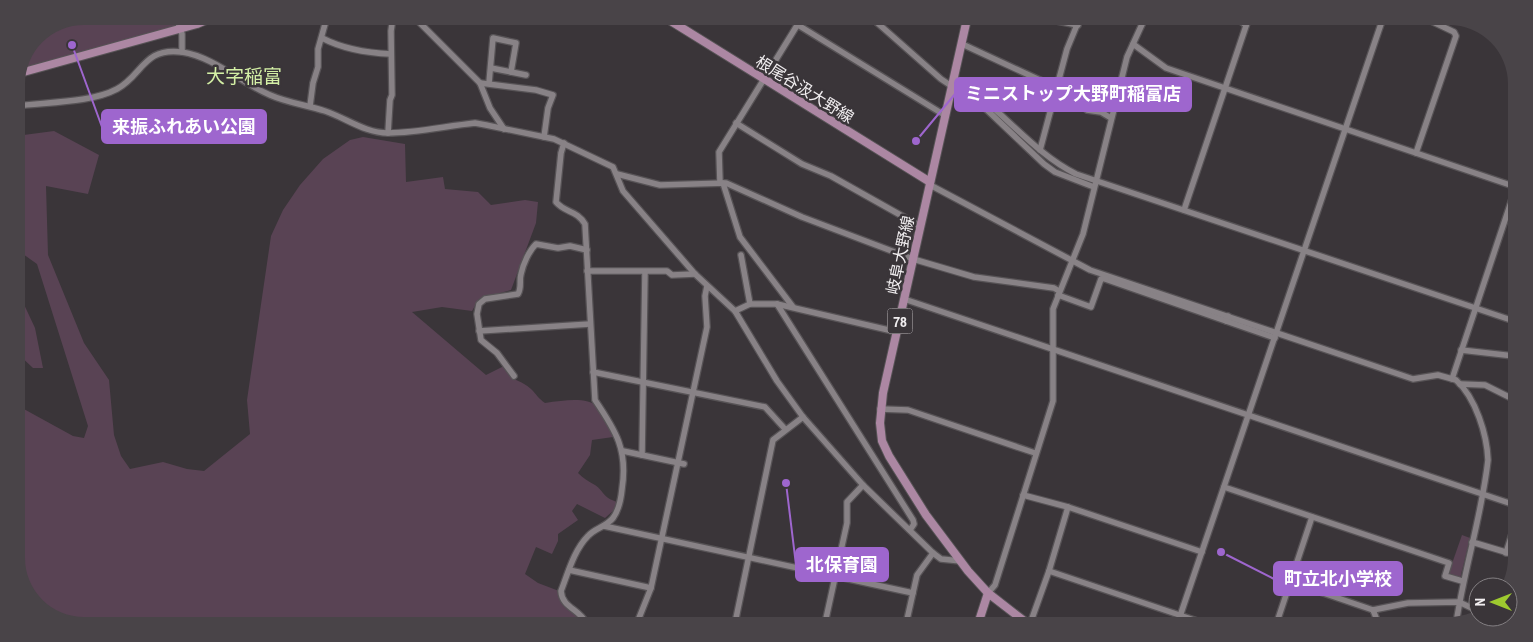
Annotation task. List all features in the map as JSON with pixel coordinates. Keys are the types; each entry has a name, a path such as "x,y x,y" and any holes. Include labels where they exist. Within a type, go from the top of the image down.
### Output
{"main road":[{"path":"27,71 191,25"},
{"name":"根尾谷汲大野線","path":"677,25 930,182"},
{"name":"岐阜大野線","path":"966,25 880,409 882,440 889,456 936,531 988,593 1020,617"},
{"path":"980,617 988,593"}],"street":[{"path":"179,25 182,52"},
{"path":"310,106 325,25"},
{"path":"388,133 392,88 391,25"},
{"path":"421,25 480,83 490,108 504,129"},
{"path":"793,307 740,237 722,183 719,152 798,25 946,116"},
{"path":"880,25 952,87 986,109 1055,172 1094,187"},
{"path":"1040,150 1067,49 1077,25"},
{"path":"988,593 995,585 1035,453 1053,401 1053,309 1074,259 1082,234 1127,57 1142,25"},
{"path":"1184,210 1246,25"},
{"path":"1180,617 1381,25"},
{"path":"1416,153 1456,36 1454,32 1439,25"},
{"path":"322,38 344,47 374,54 391,54"},
{"path":"489,83 493,38 515,42 511,72"},
{"path":"962,44 1057,88 1062,88 1087,110 1101,112 1111,118"},
{"path":"1133,44 1166,68 1508,184"},
{"path":"25,105 86,98 107,93 118,88 145,62 157,54 182,52 198,56 271,96 310,106 364,129 388,133 475,124 544,137 564,143 613,167 623,191 695,274 735,311 777,381 803,417 863,485 933,553 942,559 961,562"},
{"path":"491,68 526,75"},
{"path":"954,78 990,103 1055,163 1076,174 1096,179 1508,319"},
{"path":"480,83 536,90 553,95 548,108 544,137"},
{"path":"736,124 802,164 831,176 920,226"},
{"path":"564,143 561,152 556,202 560,207 580,215 585,224 595,400 610,421 623,451 620,501 613,519 592,532 584,540 569,570 562,595 568,606 582,617"},
{"path":"617,174 660,185 722,183 802,217 913,259 974,277 1059,292 1091,307 1101,279 1106,278"},
{"path":"930,182 932,186 995,221 1074,259 1106,278 1413,379 1438,375 1452,379 1460,384 1473,405 1487,448 1486,474 1462,581 1457,616"},
{"path":"1452,379 1508,211"},
{"path":"514,376 497,353 481,340 479,304 485,299 518,294 521,288 521,273 532,248 536,244 555,248 570,246 587,250"},
{"path":"741,255 750,304"},
{"path":"587,271 667,271 672,275 695,274"},
{"path":"642,455 645,272"},
{"path":"639,617 651,588 681,464 693,392 708,322 705,296 707,286"},
{"path":"904,299 1508,503"},
{"path":"735,311 750,304 777,304 897,332"},
{"path":"777,304 913,520 910,530"},
{"path":"479,331 590,324"},
{"path":"1461,350 1508,355"},
{"path":"593,372 766,407 785,429"},
{"path":"1460,384 1485,386 1508,396"},
{"path":"880,409 908,410 1035,453"},
{"path":"736,617 773,440 803,417"},
{"path":"623,451 681,464"},
{"path":"826,617 847,523 847,502 863,485"},
{"path":"1224,487 1449,563 1445,576 1462,581"},
{"path":"1023,495 1068,507 1202,552"},
{"path":"1032,617 1049,571 1068,507"},
{"path":"1279,617 1312,517"},
{"path":"604,526 913,593"},
{"path":"1472,542 1508,554"},
{"path":"908,617 917,575 933,553"},
{"path":"569,570 651,588"},
{"path":"1049,571 1171,617"},
{"path":"1291,582 1373,610 1408,602 1459,602 1468,606"},
{"path":"1373,610 1376,617"}],"shaded area":[{"path":"73,26 177,26 28,67 37,48 45,40 51,35"},
{"path":"54,131 99,155 88,194 46,186 48,255 84,343 109,380 114,435 121,456 130,469 163,462 187,469 204,471 250,434 247,400 271,236 283,210 300,185 323,159 350,140 363,137 405,144 406,182 443,177 445,189 478,192 491,205 525,200 538,202 536,223 511,290 479,299 472,311 442,307 412,312 486,375 504,366 510,376 531,389 545,403 580,400 597,406 604,413 613,437 592,440 590,455 578,473 606,496 617,502 613,511 605,518 577,504 572,511 578,520 558,534 558,541 552,554 536,547 525,574 538,583 559,591 566,607 579,617 84,617 73,616 48,605 31,584 25,562 25,410 73,436 84,438 88,426 37,264 25,255 25,135"},
{"path":"25,307 35,328 43,368 33,368 25,360"},
{"path":"1462,535 1470,538 1460,579 1448,575"}],"place":[{"name":"来振ふれあい公園","path":"72,45"},
{"name":"ミニストップ大野町稲富店","path":"916,141"},
{"name":"北保育園","path":"786,483"},
{"name":"町立北小学校","path":"1221,552"}],"district":[{"name":"大字稲富","path":"244,76"}]}
